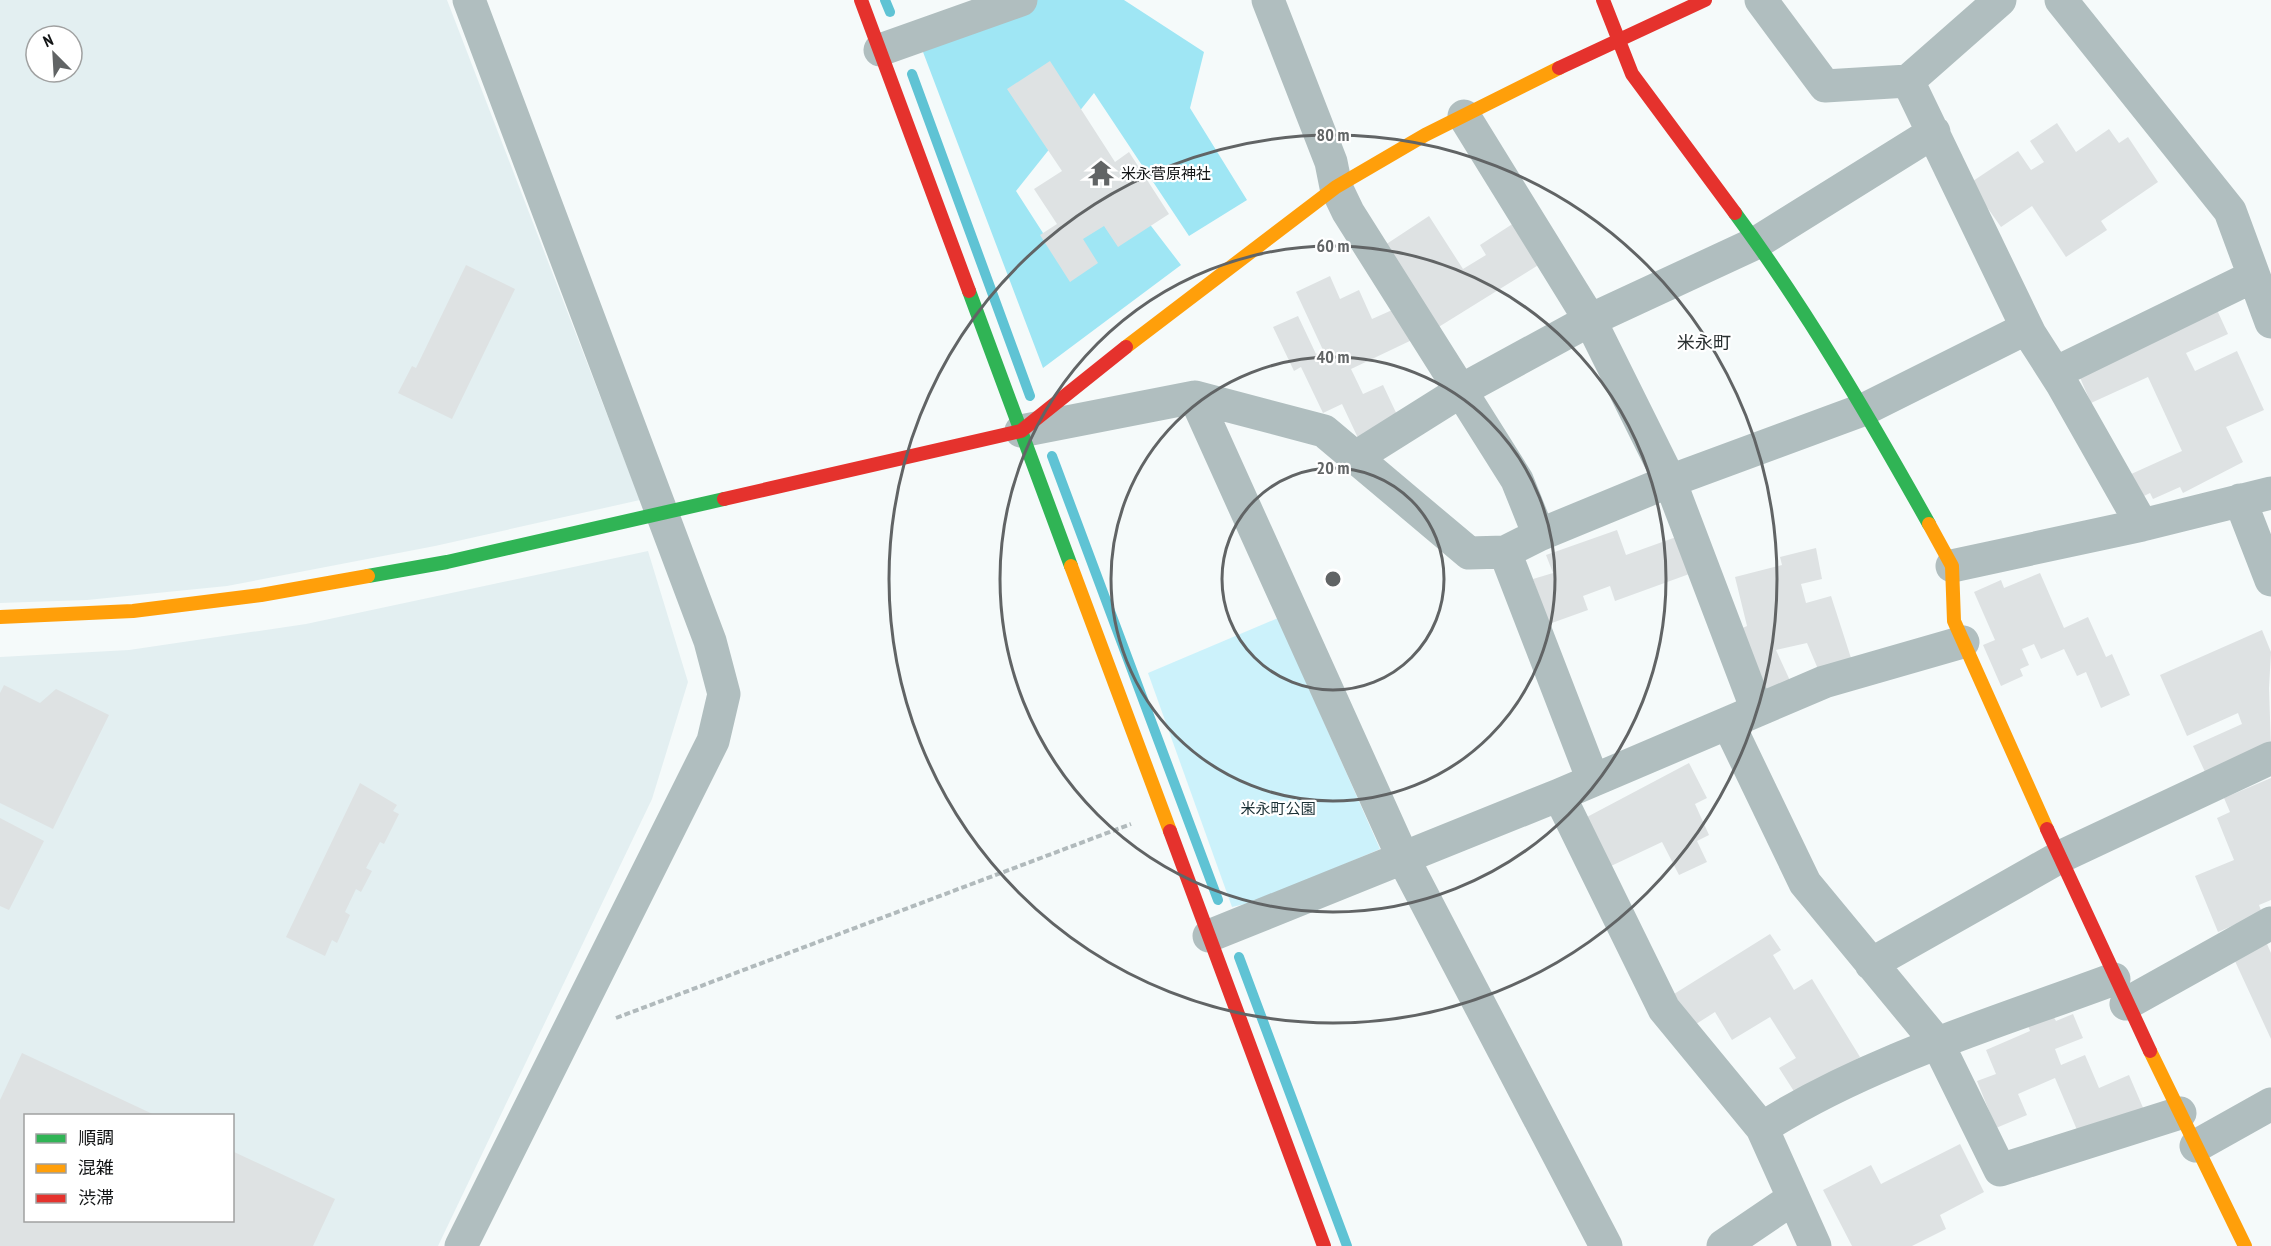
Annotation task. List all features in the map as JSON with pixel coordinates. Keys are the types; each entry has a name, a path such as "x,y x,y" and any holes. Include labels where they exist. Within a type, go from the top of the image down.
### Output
{"street":[{"path":"461,1246 713,741 724,694 710,641 660,513 470,0"},
{"path":"861,0 1323,1246"},
{"path":"880,50 1021,0"},
{"path":"1268,0 1331,162 1336,187 1348,212 1459,392 1517,480 1539,535"},
{"path":"1603,0 1632,74 1785,280 1865,409 1952,566 1954,621 1963,642 2120,992 2245,1246"},
{"path":"1021,431 1083,379 1336,187 1375,163 1464,116 1705,0"},
{"path":"1761,0 1825,86 1908,81 2000,0"},
{"path":"2061,0 2230,211 2271,322"},
{"path":"1908,81 2027,328 2055,372 2142,525"},
{"path":"1464,116 1590,320 1670,481 1743,717 1805,883 1938,1044 2000,1170 2180,1113"},
{"path":"1356,457 1459,392 1590,320 1756,243 1934,132"},
{"path":"2055,372 2254,276"},
{"path":"0,617 133,611 261,595 447,562 1021,431 1195,397 1324,431 1469,553 1505,552 1539,535 1670,481 1865,409 2027,328"},
{"path":"1195,397 1403,858 1606,1246"},
{"path":"1952,566 2142,525 2271,493"},
{"path":"2240,500 2271,580"},
{"path":"1505,552 1593,780"},
{"path":"1209,936 1559,795 1824,682 1963,642"},
{"path":"1871,964 2060,857 2271,758"},
{"path":"1559,795 1664,1009 1762,1128 1815,1246"},
{"path":"1762,1128 1806,1100 1938,1044 2120,992 2271,923"},
{"path":"2196,1146 2271,1104"},
{"path":"1723,1246 1792,1199"}],"path":[{"path":"565,1037 1162,812"}],"shaded area":[{"path":"0,0 447,0 640,500 435,546 227,586 87,600 0,603"},
{"path":"989,0 1124,0 1204,52 1190,108 1247,200 1189,236 1094,93 1016,191 1052,247 1135,205 1181,265 1043,368 912,23"},
{"path":"648,551 688,682 652,799 438,1246 0,1246 0,657 129,650 306,624"}],"green space":[{"name":"米永町公園","path":"1278,618 1380,849 1258,901 1232,907 1148,673"}],"building":[{"path":"1050,61 1115,162 1129,152 1169,214 1118,247 1104,226 1083,239 1098,263 1070,282 1040,235 1057,224 1034,189 1062,171 1007,89"},
{"path":"2057,123 2076,152 2109,129 2119,143 2128,137 2158,182 2101,221 2107,230 2066,257 2032,206 2001,227 1970,183 2018,151 2031,170 2044,162 2030,141"},
{"path":"1429,216 1463,269 1486,255 1480,245 1514,223 1540,264 1437,328 1385,245"},
{"path":"466,265 515,289 452,419 398,393 412,366 416,368"},
{"path":"1330,276 1340,299 1359,290 1372,319 1399,307 1414,339 1351,369 1363,394 1383,385 1399,419 1358,438 1342,404 1323,413 1301,367 1294,371 1273,327 1298,316 1316,354 1323,350 1296,292"},
{"path":"2217,310 2228,334 2186,353 2195,371 2237,351 2264,410 2226,427 2243,462 2183,493 2180,487 2153,499 2150,493 2140,498 2129,475 2182,451 2148,377 2091,403 2078,373"},
{"path":"1617,530 1626,555 1679,536 1692,573 1615,601 1610,586 1583,596 1588,610 1549,624 1533,579 1553,573 1546,555"},
{"path":"1816,548 1822,579 1801,584 1806,603 1831,596 1851,658 1818,669 1807,643 1776,650 1792,685 1766,696 1738,630 1747,626 1735,577 1782,565 1780,557"},
{"path":"2040,573 2064,628 2088,617 2106,657 2112,654 2130,695 2101,708 2086,672 2077,676 2064,649 2041,659 2034,644 2022,649 2029,665 2020,669 2023,676 2001,686 1983,645 1995,640 1974,592 2001,580 2004,588"},
{"path":"2262,630 2271,652 2269,688 2271,748 2206,774 2193,746 2242,724 2238,713 2187,736 2160,675"},
{"path":"4,685 40,703 56,689 109,715 53,829 0,803 0,693"},
{"path":"1689,763 1707,798 1695,804 1709,835 1697,841 1707,862 1679,875 1662,842 1611,866 1587,817"},
{"path":"2271,778 2271,900 2259,905 2262,913 2218,932 2195,876 2234,860 2217,818 2230,812 2224,798"},
{"path":"360,783 397,805 393,811 399,814 384,844 380,842 366,868 372,871 361,892 356,889 345,912 350,915 337,943 332,940 325,956 286,937"},
{"path":"0,818 44,841 9,910 0,906"},
{"path":"1770,934 1781,950 1773,955 1794,990 1812,979 1860,1057 1797,1096 1779,1068 1796,1058 1770,1017 1732,1040 1715,1012 1693,1026 1674,994"},
{"path":"2267,944 2271,953 2271,1039 2234,959"},
{"path":"2052,1014 2056,1021 2073,1014 2083,1038 2055,1049 2061,1065 2085,1055 2099,1088 2129,1075 2144,1110 2080,1137 2055,1078 2018,1094 2027,1115 1996,1128 1977,1081 1996,1074 1986,1050 2030,1031 2027,1023"},
{"path":"22,1053 153,1114 24,1114 24,1222 234,1222 234,1152 335,1199 313,1246 0,1246 0,1100"},
{"path":"1960,1144 1984,1192 1940,1215 1946,1229 1912,1246 1852,1246 1823,1190 1871,1165 1881,1184"}],"waterway":[{"path":"885,0 890,12"},
{"path":"912,74 1030,396"},
{"path":"1052,456 1218,900"},
{"path":"1239,957 1347,1246"}],"traffic: fast":[{"path":"1735,213 1788,288 1837,366 1929,524"},
{"path":"969,291 1071,566"},
{"path":"368,576 447,562 724,499"}],"traffic: slow":[{"path":"1126,347 1336,187 1425,135 1559,68"},
{"path":"1929,524 1952,566 1954,621 2047,829"},
{"path":"1071,566 1170,831"},
{"path":"0,617 133,611 261,595 368,576"},
{"path":"2150,1051 2245,1246"}],"traffic: jam":[{"path":"861,0 969,291"},
{"path":"1603,0 1632,74 1735,213"},
{"path":"1559,68 1705,0"},
{"path":"724,499 1021,431 1126,347"},
{"path":"2047,829 2150,1051"},
{"path":"1170,831 1324,1246"}],"place":[{"name":"米永菅原神社","path":"1101,173"}],"district":[{"name":"米永町","path":"1704,342"}]}
